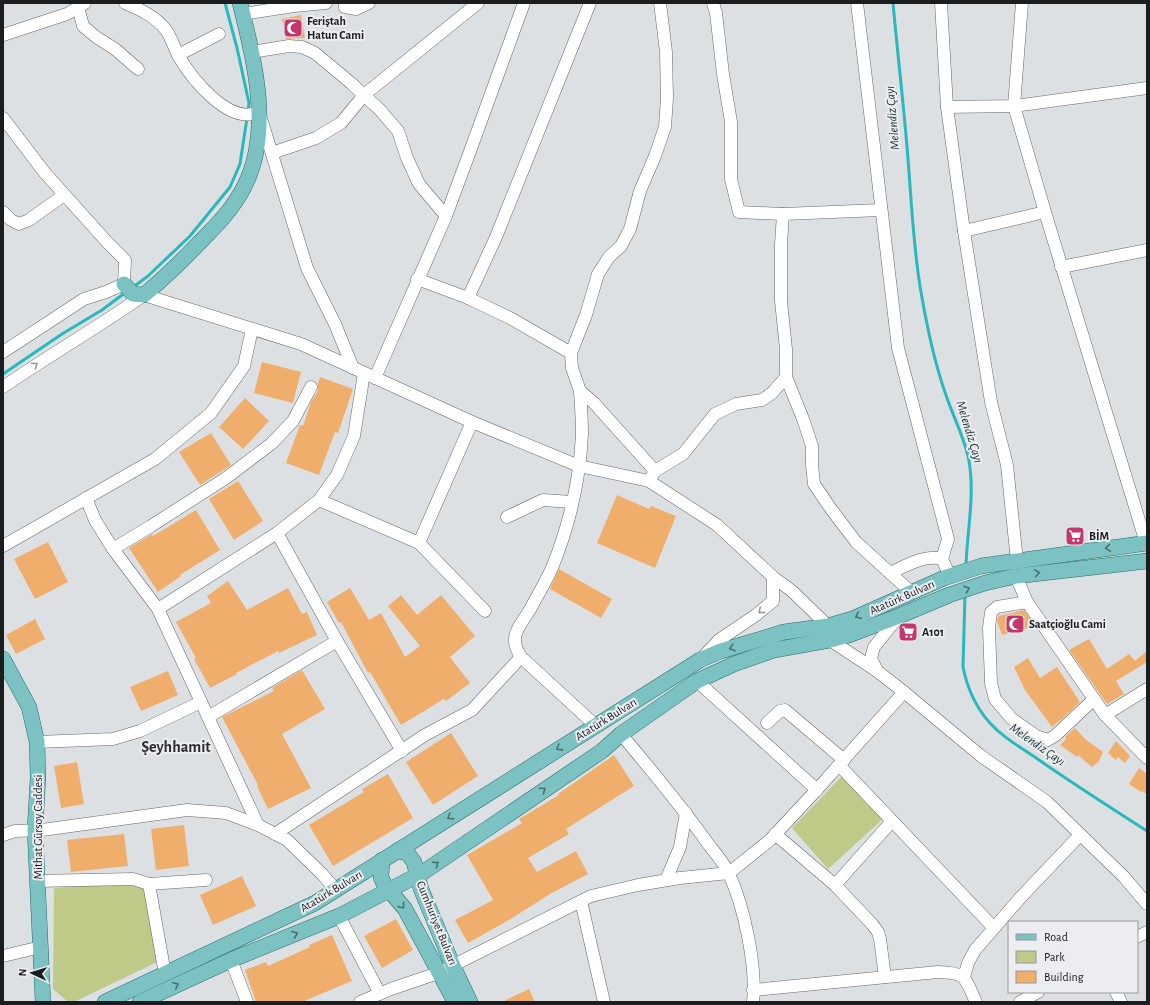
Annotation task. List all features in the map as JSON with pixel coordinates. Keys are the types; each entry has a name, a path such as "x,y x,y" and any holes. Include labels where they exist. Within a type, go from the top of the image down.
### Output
{"main road":[{"path":"134,291 170,272 222,220 244,187 254,160 258,137 252,52 241,8"},
{"name":"Atatürk Bulvarı","path":"106,1002 315,903 700,660 722,651 784,632 849,635 949,595 985,583 1016,568 1146,543"},
{"name":"Atatürk Bulvarı","path":"140,1002 231,960 339,916 418,876 602,751 621,734 697,680 734,664 829,633 852,619 911,592 947,577 981,566 1016,568 1147,561"},
{"name":"Mithat Gürsoy Caddesi","path":"3,659 29,707 37,742 38,777 35,830 44,1002"},
{"name":"Cumhuriyet Bulvarı","path":"398,850 404,851 411,858 421,889 470,1002"},
{"name":"Cumhuriyet Bulvarı","path":"382,860 381,877 389,891 405,909 438,973 455,1002"}],"street":[{"path":"125,3 154,18 166,31 178,55 198,82 223,107 239,114 256,113 272,153 307,268 358,370 354,436 337,475 319,500 277,533 158,609"},
{"path":"241,8 326,3"},
{"path":"345,3 346,7 356,9 369,3"},
{"path":"272,153 316,138 341,123 364,95 478,3"},
{"path":"375,378 446,216 524,3"},
{"path":"468,298 496,237 590,3"},
{"path":"595,726 521,658 515,649 514,642 518,627 531,607 551,568 567,524 579,466 582,433 580,391 572,368 570,352 586,315 598,274 609,257 621,246 630,229 640,191 655,156 665,127 667,98 666,52 660,3"},
{"path":"713,3 716,13 723,74 731,122 731,179 739,212 783,214 881,210"},
{"path":"858,3 898,348 948,539 942,559 947,577"},
{"path":"940,3 948,107 964,231 991,402 1007,466 1016,568 1027,602 1106,715 1147,758"},
{"path":"1022,3 1014,106 1061,267 1146,543"},
{"path":"3,35 67,14 81,5 83,26 96,37 115,49 138,69"},
{"path":"178,55 219,34"},
{"path":"252,52 289,46 302,47 315,53 380,110 398,132 407,158 419,184 446,216"},
{"path":"948,107 1014,106 1147,88"},
{"path":"3,118 45,173 125,260 134,291"},
{"path":"3,212 11,220 19,224 29,220 64,195"},
{"path":"964,231 1045,212"},
{"path":"783,214 781,244 781,301 786,349 786,377 812,446 814,484 830,509 856,542 911,592"},
{"path":"1061,267 1147,250"},
{"path":"418,279 468,298 510,318 570,352"},
{"path":"3,352 84,299 106,292 134,291 301,344 472,422 579,466 652,476 683,454 715,414 736,404 762,400 772,393 786,377"},
{"path":"3,386 107,320 134,291"},
{"path":"3,546 155,459 211,413 244,366 252,329"},
{"path":"113,549 226,478 271,444 293,421 312,387"},
{"path":"580,391 594,403 652,476 716,525 773,577 792,591 829,633 904,692 981,756 1047,802 1124,877 1147,904"},
{"path":"419,543 472,422"},
{"path":"86,498 95,520 113,549 158,609 258,825"},
{"path":"319,500 419,543 485,611"},
{"path":"507,517 543,500 572,502"},
{"path":"277,533 337,641 402,751"},
{"path":"890,573 912,562 934,557 942,559"},
{"path":"700,660 719,640 756,615 773,601 773,577"},
{"path":"1027,602 997,607 991,612 989,628 991,684 995,699 1012,719 1036,736 1048,740 1056,735 1094,699"},
{"path":"877,671 871,658 874,648 899,616"},
{"path":"208,717 337,641"},
{"path":"275,834 425,735 472,710 521,658"},
{"path":"697,680 817,790"},
{"path":"1106,715 1147,689"},
{"path":"360,1002 454,966 591,896 666,880 729,873 775,834 817,790 904,692"},
{"path":"37,742 113,740 140,731 201,702"},
{"path":"767,723 780,711 785,710 841,763 892,821 994,928"},
{"path":"621,734 686,814 729,873 741,907 747,935 752,967 753,996 885,977 938,972 956,972 964,977 976,1002"},
{"path":"4,832 35,830 186,810 226,813 258,825 287,840 336,890"},
{"path":"666,880 680,848 686,814"},
{"path":"834,885 892,821"},
{"path":"775,834 834,885 872,924 878,932 885,977"},
{"path":"964,977 968,963 975,950 1021,897 1080,834"},
{"path":"38,881 133,879 150,884 206,880"},
{"path":"150,884 165,974"},
{"path":"581,901 604,1002"},
{"path":"339,916 380,994"},
{"path":"1138,937 1147,932"},
{"path":"3,956 41,947"},
{"path":"231,960 247,1002"},
{"path":"1020,1002 1036,993"},
{"path":"1116,993 1121,1002"}],"green space":[{"path":"842,776 884,818 828,869 792,828"},
{"path":"146,881 159,961 74,1002 68,1002 53,989 54,888"}],"building":[{"name":"Feriştah Hatun Cami","path":"301,15 305,38 286,39 282,19"},
{"path":"262,362 301,372 293,403 254,393"},
{"path":"320,377 353,389 338,433 335,432 319,475 286,463 300,425 303,426 311,402 318,391"},
{"path":"245,398 269,421 243,449 219,427"},
{"path":"211,433 231,465 200,485 179,452"},
{"path":"238,481 263,521 234,540 209,499"},
{"path":"617,495 649,509 651,506 676,516 655,568 597,543"},
{"path":"196,510 220,550 180,575 181,576 158,592 129,548 152,534 153,536"},
{"path":"48,542 68,582 35,599 14,559"},
{"path":"559,569 612,599 601,618 550,589"},
{"path":"228,581 247,610 288,588 302,614 307,612 317,635 279,653 278,651 210,688 194,659 196,658 176,622 211,603 207,596"},
{"path":"350,588 369,620 381,613 405,657 420,646 388,606 401,595 417,615 441,595 475,636 450,657 470,683 446,701 444,699 401,725 370,672 368,673 341,622 339,623 327,602"},
{"name":"Saatçioğlu Cami","path":"1024,610 1031,620 1032,627 1002,635 997,621 998,616"},
{"path":"35,619 45,639 16,654 6,635"},
{"path":"1089,639 1107,669 1129,654 1135,661 1147,651 1147,662 1116,681 1124,694 1107,704 1069,650"},
{"path":"1028,658 1040,678 1057,667 1080,702 1052,727 1025,690 1014,667"},
{"path":"302,670 325,709 282,734 311,788 268,809 257,786 258,785 222,717 274,691 272,688"},
{"path":"168,671 178,695 141,711 130,687"},
{"path":"1075,728 1085,739 1103,752 1099,761 1092,767 1078,755 1077,757 1060,745 1066,739 1065,737"},
{"path":"451,733 478,776 433,805 406,762"},
{"path":"1116,741 1130,756 1125,763 1118,757 1116,760 1108,753"},
{"path":"614,755 634,786 566,829 569,834 528,858 537,872 576,851 588,874 550,894 509,920 468,943 455,920 493,900 467,855 522,823 519,819 559,795 558,794"},
{"path":"77,762 84,804 61,808 54,766"},
{"path":"1139,768 1147,774 1147,794 1129,784"},
{"path":"388,774 413,818 333,866 309,825 364,792 362,789"},
{"path":"184,825 189,866 156,870 151,829"},
{"path":"124,834 128,866 71,872 67,840"},
{"path":"242,876 256,906 213,925 200,895"},
{"path":"396,919 413,950 382,968 364,936"},
{"path":"332,935 352,981 302,1002 256,1002 245,970 266,962 268,966 310,947 309,945"},
{"path":"529,989 535,1002 502,1002"}],"waterway":[{"path":"225,3 249,103 248,111"},
{"name":"Melendiz Çayı","path":"893,3 906,129 915,247 921,292 934,357 949,403 965,444 971,474 971,500 966,566"},
{"path":"132,288 148,276 190,236 230,187 240,164 247,118"},
{"path":"3,374 62,334 102,310 126,292"},
{"name":"Melendiz Çayı","path":"965,594 963,667 972,696 984,716 1000,733 1147,831"}],"place":[{"name":"Feriştah Hatun Cami","path":"293,28"},
{"name":"BİM","path":"1075,536"},
{"name":"Saatçioğlu Cami","path":"1015,624"},
{"name":"A101","path":"908,632"}],"district":[{"name":"Şeyhhamit","path":"176,747"}]}
